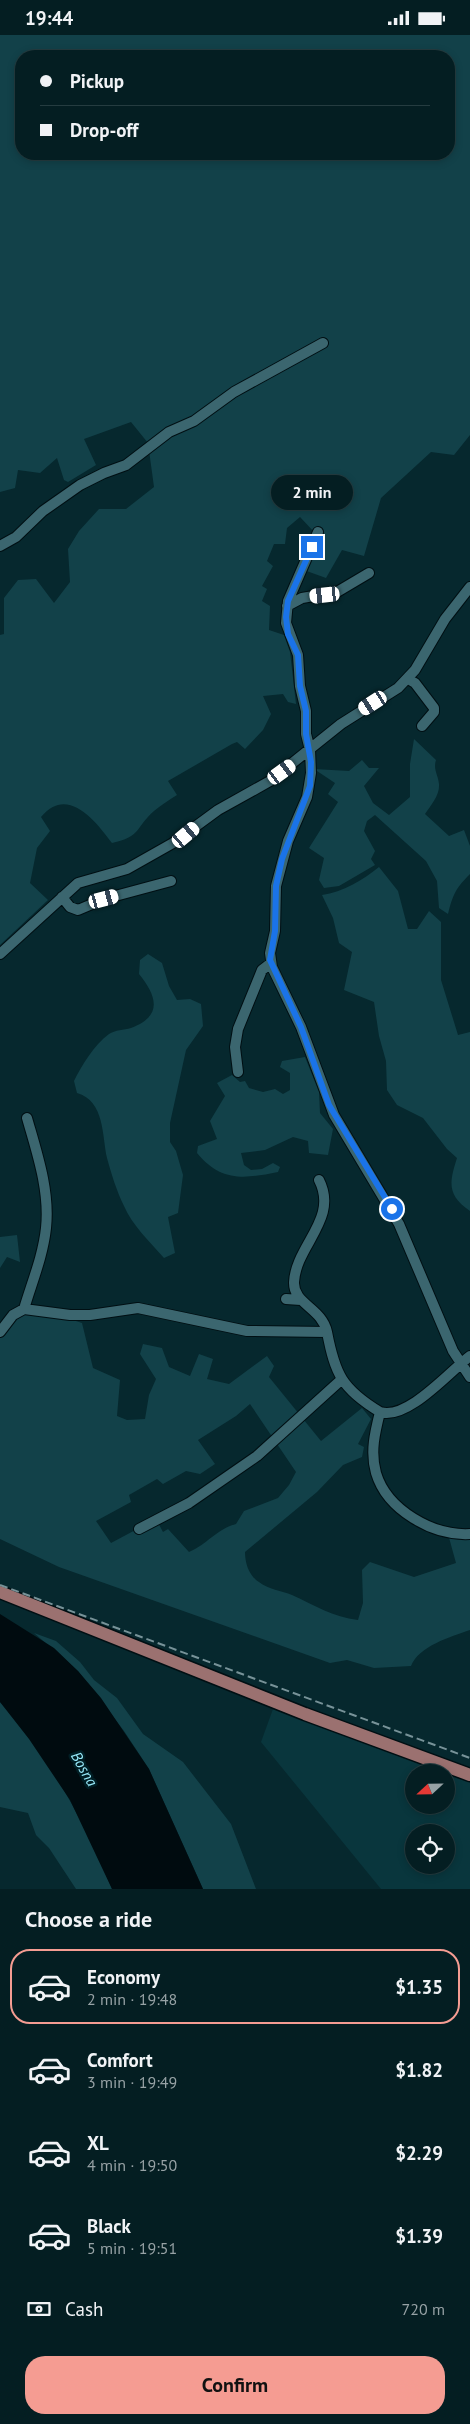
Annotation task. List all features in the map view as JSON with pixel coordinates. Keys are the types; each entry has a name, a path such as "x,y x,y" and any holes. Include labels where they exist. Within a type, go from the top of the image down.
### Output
{"main road":[{"path":"0,1592 305,1714 470,1775"}],"street":[{"path":"0,547 16,537 43,511 80,485 98,475 126,465 169,432 194,421 234,392 323,343"},
{"path":"318,532 287,606 286,623 298,655 300,686 306,711 306,734 310,750 310,786 288,841 276,886 271,963 301,1027 329,1105 399,1224 453,1351 470,1377"},
{"path":"287,606 302,598 337,592 369,573"},
{"path":"0,954 62,897 83,881 141,862 186,835 218,811 270,781 341,724 398,688 408,679 445,619 470,587"},
{"path":"408,679 414,683 434,708 434,713 422,726"},
{"path":"62,897 70,907 78,910 104,899 170,881"},
{"path":"238,1072 235,1047 238,1029 262,970 271,963"},
{"path":"24,1309 41,1255 46,1228 47,1204 27,1118"},
{"path":"319,1179 325,1194 325,1206 295,1277 295,1289 301,1300 318,1313 327,1332 333,1360 341,1380 356,1395 380,1412 390,1413 417,1401 470,1356"},
{"path":"286,1299 301,1300"},
{"path":"0,1331 13,1315 24,1309 76,1315 138,1308 247,1331 327,1332"},
{"path":"139,1529 189,1503 257,1456 341,1380"},
{"path":"380,1412 374,1441 374,1462 379,1479 388,1494 422,1523 448,1532 470,1534"}],"shaded area":[{"path":"0,35 470,35 470,435 454,455 431,452 381,498 364,556 342,550 326,578 301,569 315,533 300,517 287,528 285,544 274,544 267,561 273,566 262,586 267,589 262,601 270,606 269,630 284,635 290,652 296,704 288,702 283,694 263,696 271,714 263,730 245,749 237,742 232,744 168,781 177,795 154,811 133,835 121,841 112,843 89,816 80,809 61,804 51,808 41,817 50,831 37,848 30,883 48,900 0,945 0,635 4,634 4,598 18,580 36,579 54,603 70,582 68,549 79,531 99,509 126,509 154,487 148,443 131,422 84,439 96,465 68,482 64,480 57,458 40,473 18,470 15,488 0,492"},
{"path":"414,739 436,760 435,767 439,788 435,800 425,814 449,836 464,830 470,846 470,874 461,883 456,892 448,914 439,908 437,881 426,861 375,815 367,821 364,831 375,851 371,859 375,865 339,886 324,888 319,880 324,858 309,848 338,802 328,794 335,783 314,769 349,771 362,760 369,768 379,768 364,786 373,803 389,815 410,797 410,764"},
{"path":"379,867 398,891 408,929 417,929 429,911 441,922 441,980 458,1035 470,1032 470,1211 457,1199 452,1188 452,1175 457,1158 447,1149 423,1118 397,1105 387,1090 386,1061 379,1036 374,1002 344,990 352,952 339,943 333,918 322,895 352,885"},
{"path":"148,954 162,963 169,986 177,1000 190,999 201,1004 203,1026 186,1050 170,1123 170,1142 176,1151 183,1175 178,1213 168,1217 175,1253 164,1258 127,1213 110,1170 101,1120 93,1103 77,1093 74,1081 98,1044 111,1033 131,1028 148,1018 154,1005 153,998 139,974 140,960"},
{"path":"305,1057 319,1092 320,1113 333,1129 328,1155 309,1153 308,1141 293,1137 265,1150 241,1153 244,1165 251,1170 262,1169 273,1163 280,1167 278,1172 244,1177 224,1174 206,1162 197,1153 198,1146 217,1139 210,1121 225,1096 217,1083 232,1075 240,1082 245,1081 249,1088 263,1092 275,1089 283,1094 290,1090 290,1073 280,1067 282,1061"},
{"path":"17,1235 20,1262 7,1257 0,1268 0,1237"},
{"path":"27,1313 82,1323 93,1368 120,1380 117,1416 127,1420 145,1419 149,1395 156,1379 140,1354 143,1344 162,1348 169,1367 190,1376 199,1354 213,1359 207,1379 229,1384 267,1356 274,1366 269,1377 321,1441 362,1408 371,1419 358,1444 364,1447 362,1457 343,1465 317,1492 245,1552 248,1569 256,1579 267,1586 332,1613 358,1620 363,1603 362,1570 370,1562 414,1577 456,1563 448,1534 470,1535 470,1630 436,1643 421,1653 411,1666 374,1668 347,1660 330,1663 59,1567 0,1539 0,1338 14,1320","holes":["250,1404 296,1472 289,1485 278,1498 244,1511 236,1524 229,1526 189,1552 168,1529 163,1532 156,1519 111,1543 96,1521 131,1502 129,1495 157,1479 163,1484 186,1471 200,1474 215,1464 198,1440 236,1416"]},
{"path":"34,1633 56,1641 80,1662 94,1680 117,1698 143,1734 183,1762 231,1824 256,1889 203,1889 149,1769 124,1731 78,1671"},
{"path":"0,1702 34,1744 64,1790 90,1839 112,1889 76,1889 49,1848 36,1835 28,1813 0,1807"},
{"path":"273,1709 423,1764 405,1764 405,1814 455,1814 455,1776 470,1782 470,1889 381,1889 261,1742"}],"water":[{"name":"Bosna","path":"0,1614 54,1648 78,1671 101,1698 149,1769 203,1889 112,1889 70,1800 29,1739 0,1702"}],"railway":[{"path":"0,1585 470,1758"}],"route":[{"path":"312,547 288,601 286,617 288,634 298,655 300,686 306,711 306,734 311,762 310,786 282,859 276,886 275,931 270,960 301,1027 329,1105 392,1209"}]}
